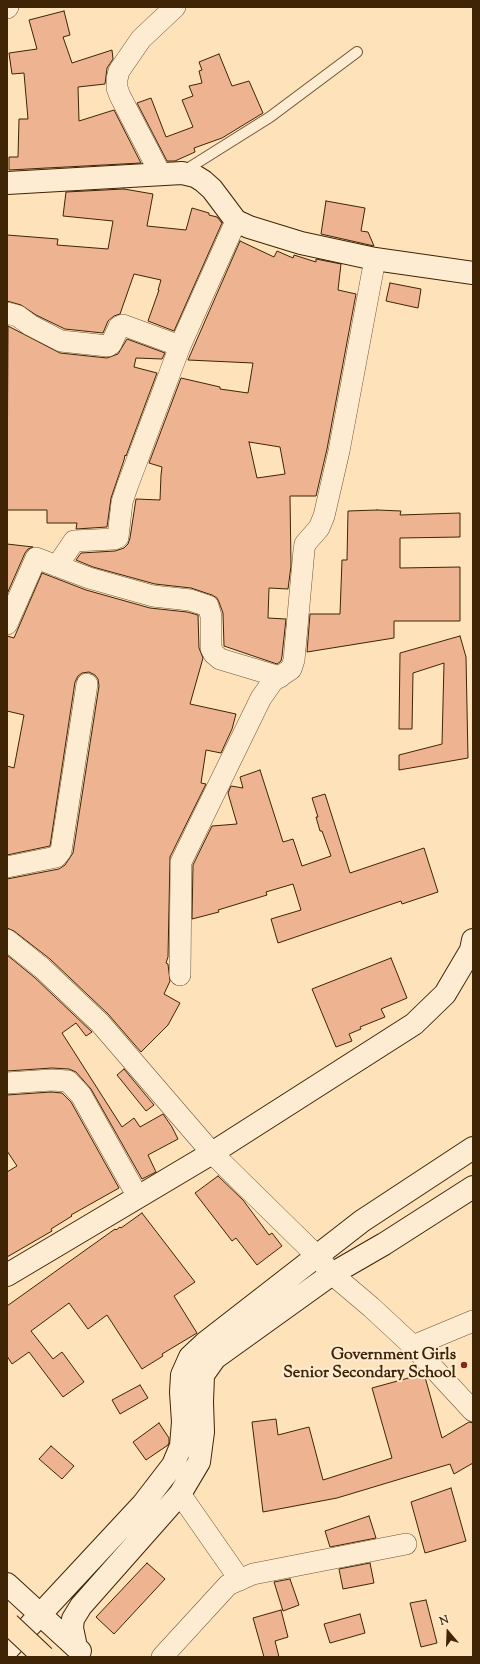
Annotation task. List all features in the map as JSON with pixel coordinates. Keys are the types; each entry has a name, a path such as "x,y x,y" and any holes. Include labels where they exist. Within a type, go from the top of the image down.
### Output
{"highway":[{"path":"9,1624 44,1657"}],"street":[{"path":"160,173 116,88 116,79 119,71 141,39 175,7"},
{"path":"7,183 182,172 195,176 212,189 236,221 249,227 301,243 375,259 473,272"},
{"path":"57,566 74,541 114,539 118,536 122,502 180,346 236,221"},
{"path":"180,975 181,862 261,698 269,686 291,669 294,660 305,544 319,528 324,516 339,451 375,259"},
{"path":"7,313 18,316 30,325 61,341 108,346 111,344 119,327 123,325 180,346"},
{"path":"7,624 36,558 83,577 153,596 190,600 208,606 211,616 211,648 214,654 220,659 280,676"},
{"path":"7,866 56,857 62,851 87,684"},
{"path":"7,940 42,968 100,1023 212,1153 317,1256 332,1274 412,1346 473,1411"},
{"path":"7,1275 212,1153 414,1024 444,994 471,950 473,940"},
{"path":"7,1083 51,1080 68,1081 81,1095 138,1197"},
{"path":"7,1650 143,1504 173,1466 181,1446 183,1422 181,1392 182,1375 190,1357 205,1343 362,1221 473,1148"},
{"path":"81,1652 72,1628 73,1619 81,1606 180,1494 199,1462 204,1432 202,1402 203,1375 215,1358 332,1274 384,1244 473,1187"},
{"path":"412,1346 473,1321"},
{"path":"180,1494 240,1580"},
{"path":"162,1657 228,1585 253,1574 406,1544"},
{"path":"7,1584 81,1652"}],"lane":[{"path":"182,172 270,117 357,52"}],"building":[{"path":"64,11 70,35 63,37 72,63 112,50 113,59 107,68 105,84 78,87 79,121 114,110 141,163 9,170 9,157 18,157 19,119 28,119 24,73 12,74 9,53 37,49 29,20"},
{"path":"219,54 232,86 249,81 263,113 222,138 194,148 195,152 175,161 167,161 137,103 151,98 166,137 193,127 182,100 193,96 189,86 202,83 199,71 202,70 199,62"},
{"path":"124,189 153,194 147,226 186,230 192,208 217,217 222,223 174,331 148,321 161,280 134,274 120,314 114,316 108,321 103,333 65,329 36,315 21,305 7,301 7,235 58,239 57,245 108,249 113,221 63,216 66,192"},
{"path":"326,201 365,208 361,231 368,232 374,246 321,234"},
{"path":"240,241 274,257 277,251 293,258 294,255 316,262 316,259 341,264 338,290 356,294 327,449 316,496 290,496 291,566 288,589 269,588 268,618 286,619 281,661 277,664 224,646 223,613 217,598 212,595 191,588 155,584 93,567 76,560 81,553 115,551 124,548 128,544 130,538 136,499 160,500 162,467 149,463 181,378 220,387 220,389 248,393 253,363 188,360","holes":["249,442 280,447 285,474 257,478"]},
{"path":"390,283 421,289 418,308 386,301"},
{"path":"8,326 60,353 107,358 118,354 127,339 165,353 162,359 136,358 134,367 157,373 126,456 125,455 111,498 107,527 76,529 77,523 47,523 47,510 7,510"},
{"path":"348,511 401,511 400,515 460,513 460,537 400,538 400,568 460,567 460,621 394,621 394,638 307,652 310,614 340,614 342,560 347,560"},
{"path":"7,544 33,547 28,549 25,553 7,594"},
{"path":"42,573 86,590 150,608 187,612 198,615 199,648 203,658 190,704 236,714 232,729 221,753 206,750 201,783 206,784 170,857 168,957 166,963 168,964 170,981 164,994 180,1003 168,1025 141,1052 108,1014 50,959 14,931 7,928 7,879 59,869 65,865 73,853 99,686 98,679 95,675 89,672 82,673 78,676 75,682 50,846 7,855 7,766 14,768 24,715 7,711 7,636 14,638"},
{"path":"460,636 466,657 468,758 399,770 399,755 442,744 444,663 413,673 412,729 399,729 400,653"},
{"path":"260,770 283,842 293,839 302,866 331,856 322,831 320,831 316,817 318,817 312,798 325,794 350,873 424,848 438,892 402,904 401,901 278,943 271,919 301,910 293,884 266,892 267,895 218,910 219,912 192,919 193,865 212,826 237,824 228,793 231,786 243,788 240,777"},
{"path":"7,955 34,977 92,1032 86,1036 76,1023 62,1033 122,1127 134,1118 140,1127 163,1114 172,1127 178,1139 148,1155 156,1172 142,1179 91,1089 76,1072 69,1069 52,1068 7,1071"},
{"path":"391,958 407,998 381,1009 385,1017 360,1027 361,1029 349,1034 352,1041 336,1047 312,989"},
{"path":"124,1069 154,1105 146,1111 117,1075"},
{"path":"51,1092 62,1093 71,1102 119,1188 71,1215 72,1216 51,1229 52,1231 7,1257 7,1172 17,1166 7,1151 7,1095"},
{"path":"218,1176 243,1200 269,1235 272,1233 282,1246 257,1265 236,1238 232,1241 195,1193"},
{"path":"142,1213 195,1282 174,1296 197,1333 162,1354 163,1356 142,1369 107,1315 88,1329 69,1303 31,1331 53,1359 62,1352 84,1382 63,1397 29,1352 12,1364 7,1356 7,1306 115,1229 121,1228"},
{"path":"423,1374 442,1438 469,1422 473,1423 473,1463 454,1474 450,1464 337,1498 263,1512 252,1422 276,1419 278,1435 309,1427 323,1480 392,1458 372,1388"},
{"path":"140,1385 148,1398 120,1414 112,1400"},
{"path":"159,1423 169,1438 169,1443 146,1460 133,1442"},
{"path":"51,1446 74,1466 62,1479 39,1459"},
{"path":"451,1488 466,1541 425,1553 411,1502"},
{"path":"369,1516 376,1538 330,1547 325,1531"},
{"path":"147,1563 165,1579 114,1634 96,1617"},
{"path":"370,1563 374,1583 343,1589 339,1569"},
{"path":"290,1579 299,1605 283,1611 274,1582"},
{"path":"426,1600 437,1643 421,1647 410,1603"},
{"path":"281,1610 288,1637 275,1641 279,1657 264,1657 253,1618"},
{"path":"360,1614 365,1633 330,1643 324,1624"}],"place":[{"name":"Government Girls Senior Secondary School","path":"464,1365"}]}
